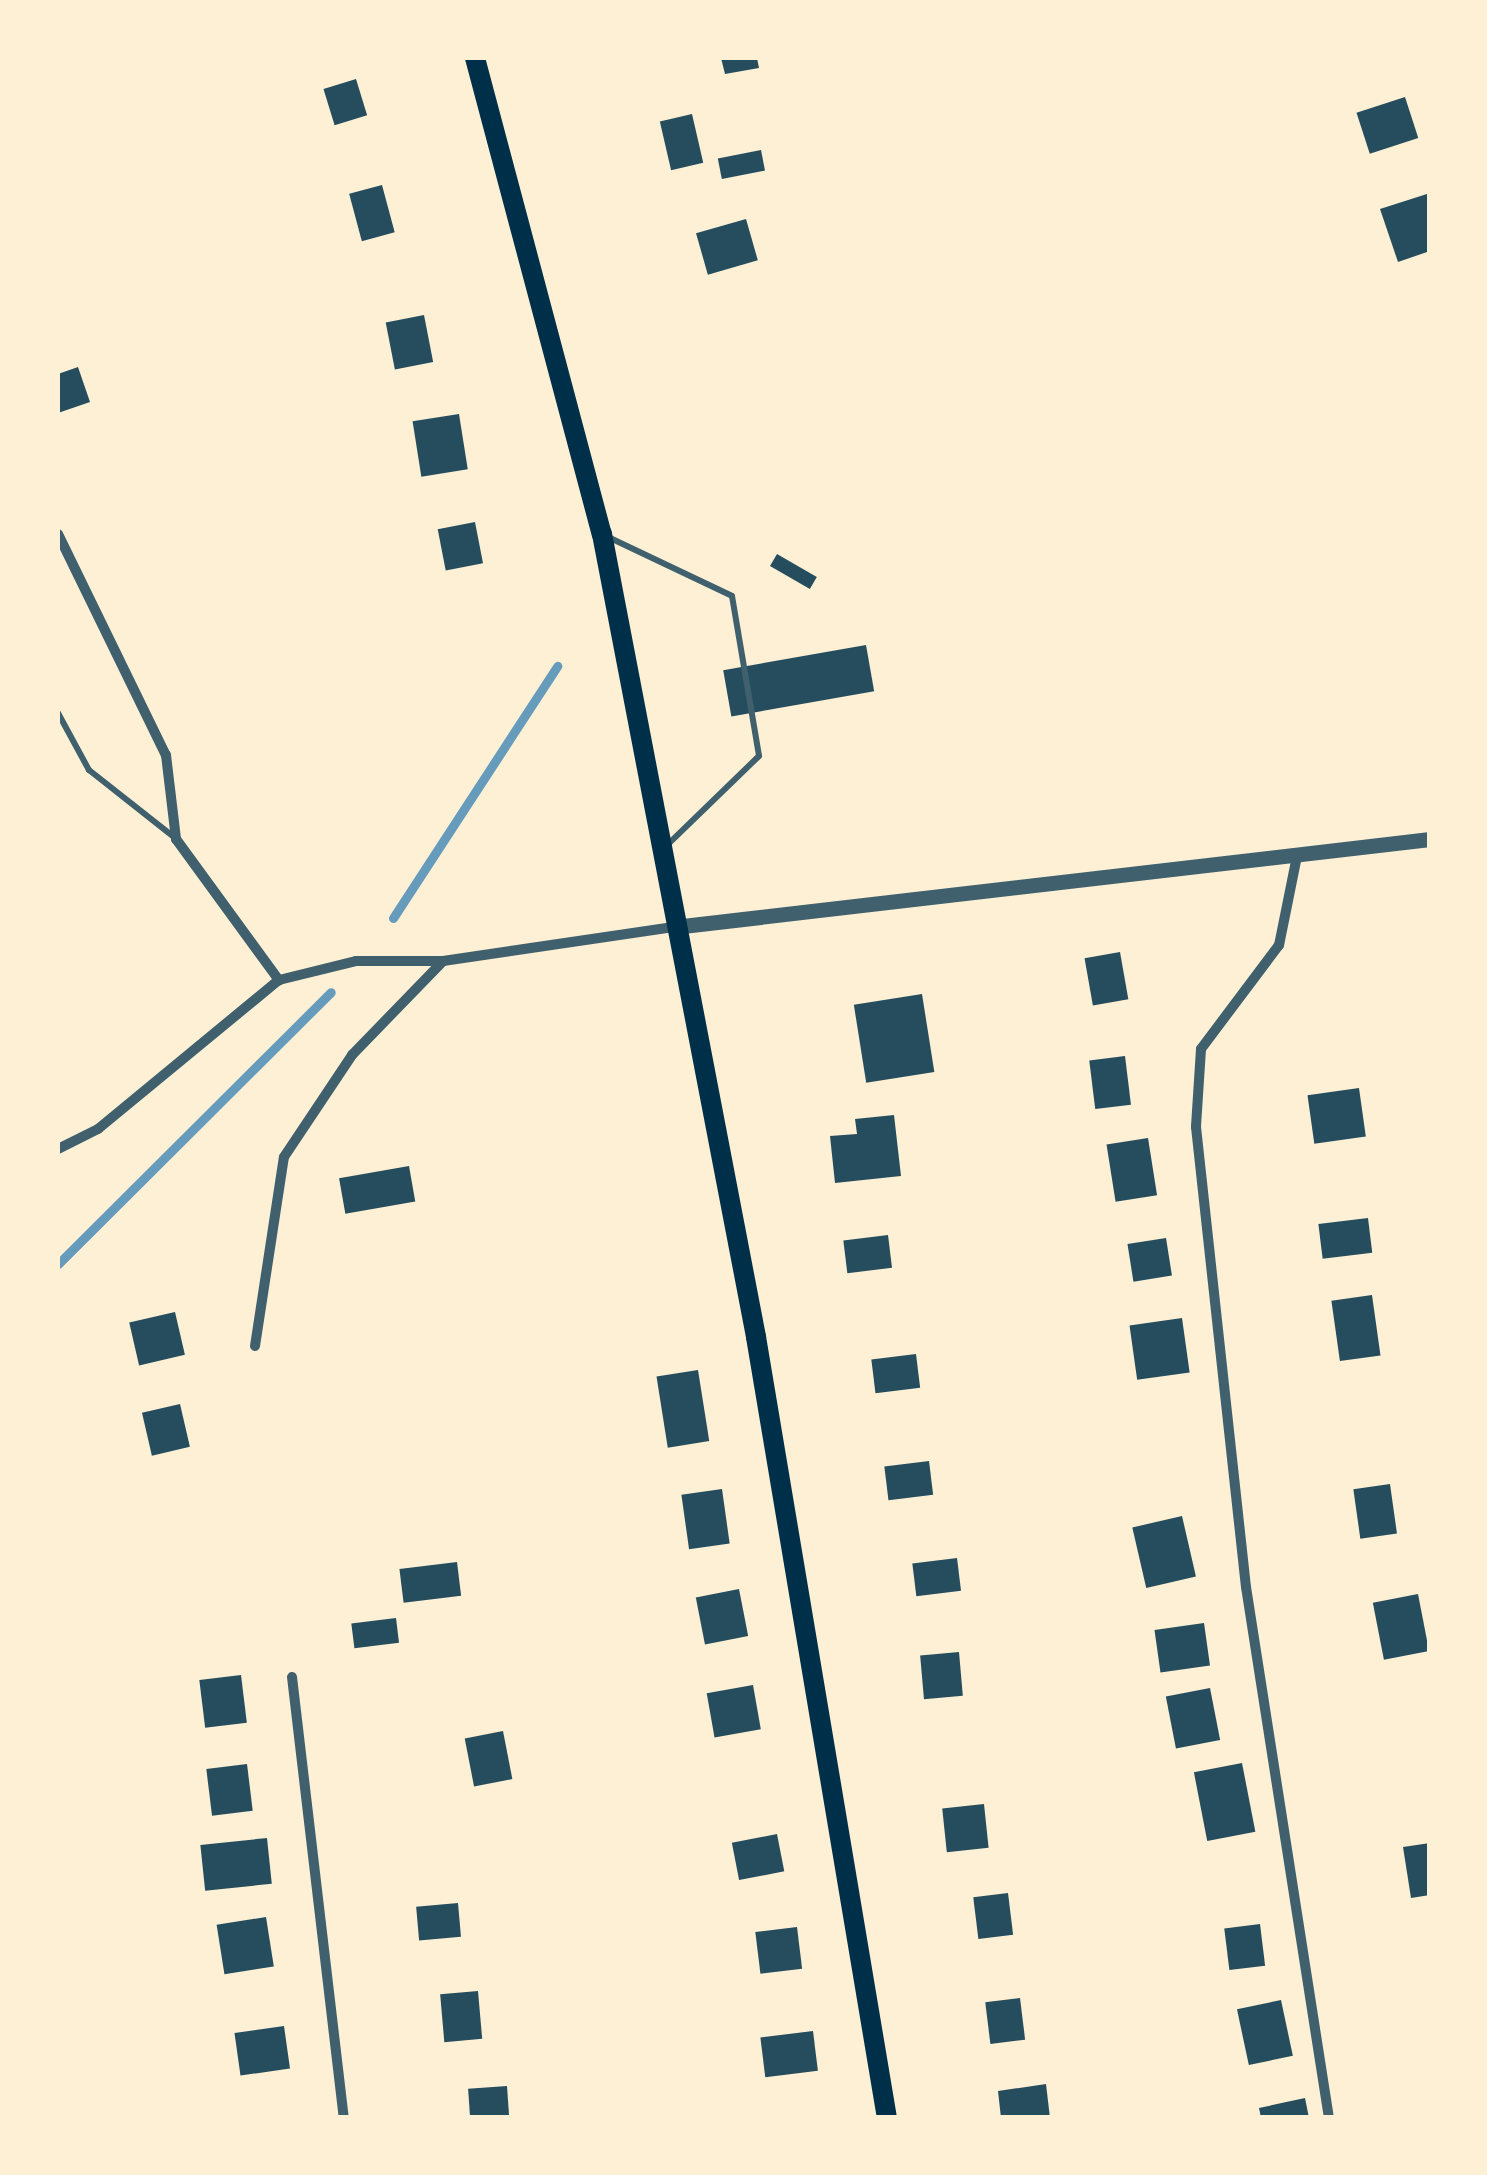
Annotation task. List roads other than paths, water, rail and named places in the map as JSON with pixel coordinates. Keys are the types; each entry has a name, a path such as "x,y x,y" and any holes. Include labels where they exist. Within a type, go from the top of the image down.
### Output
{"main road":[{"path":"475,58 602,534 718,1146 887,2118"}],"street":[{"path":"58,534 166,755 176,838 279,980"},
{"path":"58,1149 98,1129 279,980 356,960 443,962 674,927 1430,838"},
{"path":"1297,856 1279,945 1201,1049 1196,1128 1246,1587 1329,2118"},
{"path":"255,1346 284,1157 352,1056 443,962"},
{"path":"292,1677 344,2118"}],"lane":[{"path":"602,534 732,596 759,756 662,850"},
{"path":"58,713 88,770 176,838"}],"waterway":[{"path":"393,918 557,666"},
{"path":"58,1264 331,992"}]}
